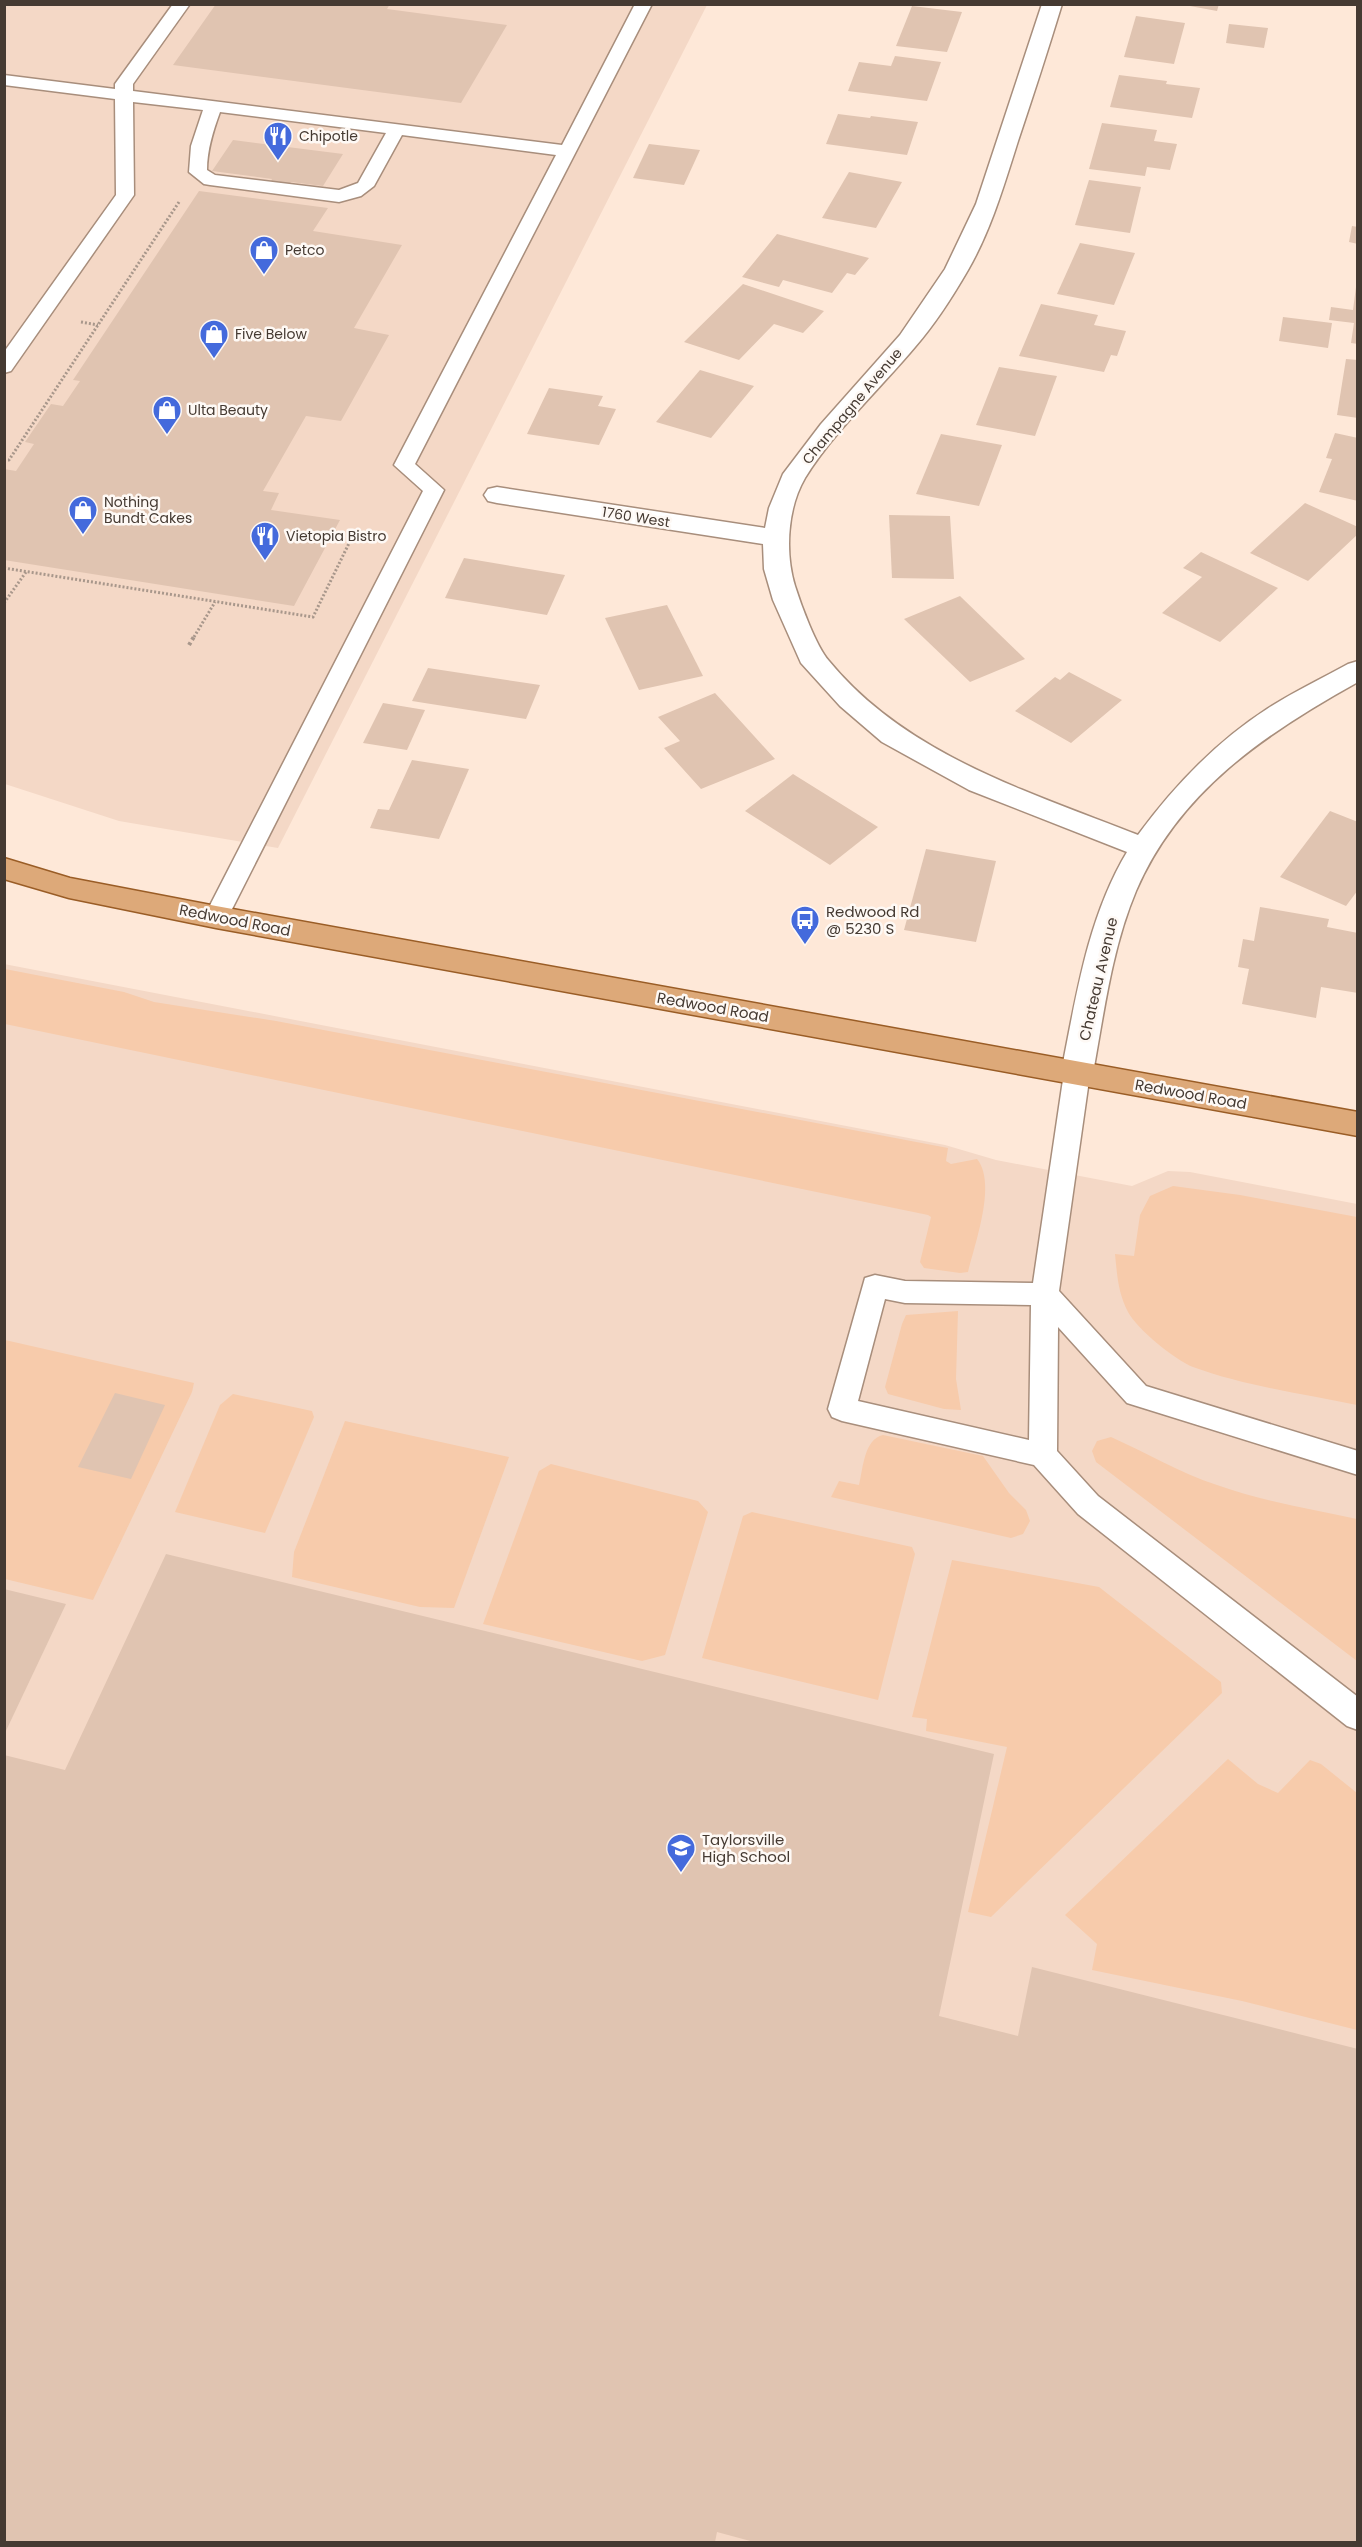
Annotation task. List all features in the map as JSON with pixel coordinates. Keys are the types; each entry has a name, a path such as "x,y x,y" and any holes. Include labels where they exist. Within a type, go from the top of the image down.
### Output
{"main road":[{"name":"Redwood Road","path":"4,868 69,888 216,917 1358,1124"},
{"name":"Redwood Road","path":"4,886 69,888"}],"street":[{"name":"Champagne Avenue","path":"1052,4 987,204 957,269 909,340 830,429 792,479 782,508 776,538 777,569 786,600 815,663 850,700 892,735 979,783 1144,848"},
{"name":"1760 West","path":"497,495 776,538"},
{"name":"Chateau Avenue","path":"1077,1073 1105,939 1121,891 1144,848 1162,822 1233,748 1276,717 1358,670"}],"lane":[{"path":"4,367 125,195 124,84 182,4"},
{"path":"216,917 434,490 404,465 644,4"},
{"path":"4,80 568,151"},
{"path":"214,105 204,130 198,159 198,172 210,180 339,196 355,192 364,186 397,129"},
{"path":"1044,1455 1045,1294 1077,1073"},
{"path":"1358,1463 1137,1395 1045,1294 905,1292 875,1286 842,1408 1044,1455 1088,1505 1358,1716"}],"path":[{"path":"4,568 313,617 355,531"},
{"path":"4,603 26,572"},
{"path":"189,645 215,602"}],"shaded area":[{"path":"5,5 707,5 278,848 119,821 5,784"},
{"name":"Taylorsville High School","path":"4,964 945,1145 996,1160 1132,1186 1168,1171 1190,1172 1357,1204 1357,2542 5,2542"},
{"path":"5,969 124,992 154,1002 276,1021 948,1148 946,1161 951,1164 977,1159 983,1170 985,1198 983,1214 968,1272 924,1268 920,1262 931,1217 928,1215 5,1024"},
{"path":"1173,1186 1240,1195 1357,1217 1357,1405 1254,1384 1193,1367 1177,1358 1139,1327 1128,1312 1120,1291 1115,1254 1134,1256 1140,1215 1150,1196"},
{"path":"958,1311 956,1379 961,1410 944,1409 888,1394 885,1387 906,1315"},
{"path":"5,1340 194,1383 192,1392 93,1600 5,1579"},
{"path":"233,1394 312,1411 314,1417 265,1533 175,1512 220,1405"},
{"path":"345,1421 509,1457 454,1608 420,1607 292,1577 294,1552"},
{"path":"883,1435 983,1456 1009,1493 1026,1510 1030,1521 1023,1534 1011,1538 831,1497 839,1481 859,1485 868,1448 872,1442"},
{"path":"1111,1437 1177,1469 1234,1491 1357,1519 1357,1661 1096,1462 1092,1451 1097,1441"},
{"path":"551,1464 698,1501 708,1512 665,1655 642,1661 483,1624 539,1471"},
{"path":"752,1512 912,1547 915,1554 878,1700 702,1658 743,1516"},
{"path":"952,1560 1099,1587 1221,1682 1222,1693 991,1917 968,1912 1007,1747 926,1731 927,1719 912,1717"},
{"path":"1228,1759 1258,1784 1278,1793 1310,1760 1321,1764 1357,1793 1357,2030 1242,2001 1092,1970 1097,1944 1065,1915"}],"building":[{"path":"216,4 390,4 387,9 507,25 461,103 173,65"},
{"path":"1179,4 1219,4 1217,11"},
{"path":"912,6 962,12 947,52 896,46"},
{"path":"1136,16 1185,23 1174,64 1124,57"},
{"path":"1229,24 1268,28 1264,48 1226,43"},
{"path":"895,56 941,62 927,101 848,91 859,62 891,66"},
{"path":"1119,75 1200,88 1192,118 1110,107"},
{"path":"838,114 918,122 907,155 826,144"},
{"path":"1102,123 1157,130 1154,141 1177,144 1170,170 1147,167 1145,176 1089,169"},
{"name":"Chipotle","path":"233,140 343,154 323,186 291,182 289,185 270,183 272,179 212,171"},
{"path":"649,144 700,150 684,185 633,178"},
{"path":"849,172 902,182 876,228 822,218"},
{"path":"1089,180 1141,187 1130,233 1075,225"},
{"path":"199,191 328,208 313,231 402,245 354,328 389,335 341,421 306,416 263,491 279,493 271,510 340,520 294,606 4,560 4,469 16,471 34,444 25,442 51,404 63,406 80,381 73,380"},
{"path":"1352,226 1358,227 1358,244 1349,242"},
{"path":"777,234 869,258 855,275 847,273 832,293 783,280 779,287 742,277"},
{"path":"1080,243 1135,253 1114,305 1057,294"},
{"path":"743,284 824,311 803,333 774,324 739,360 684,342"},
{"path":"1356,287 1358,287 1358,344 1351,343 1354,323 1329,320 1331,307 1353,310"},
{"path":"1041,304 1098,315 1094,325 1126,331 1117,356 1111,355 1104,372 1019,356"},
{"path":"1283,317 1332,323 1328,348 1279,341"},
{"path":"1346,359 1358,360 1358,418 1337,415"},
{"path":"999,367 1057,376 1035,436 976,425"},
{"path":"700,370 754,386 711,438 656,422"},
{"path":"549,388 603,396 598,406 616,409 599,445 527,434"},
{"path":"1335,433 1358,438 1358,501 1319,492 1332,459 1326,458"},
{"path":"941,434 1002,445 979,506 916,494"},
{"path":"1305,503 1358,527 1358,534 1308,581 1250,553"},
{"path":"889,515 950,516 954,579 892,578"},
{"path":"1201,552 1278,588 1220,642 1162,613 1202,577 1183,568"},
{"path":"464,558 565,575 547,615 445,598"},
{"path":"960,596 1025,659 970,682 904,619"},
{"path":"667,605 703,676 639,690 605,618"},
{"path":"428,668 540,685 526,719 412,701"},
{"path":"1069,672 1122,700 1071,743 1015,711 1055,677 1060,680"},
{"path":"715,693 775,759 701,789 664,748 680,741 658,717"},
{"path":"383,703 425,710 407,750 363,743"},
{"path":"412,760 469,769 439,839 370,828 378,809 389,810"},
{"path":"793,774 878,827 830,865 745,811"},
{"path":"1330,811 1358,822 1358,890 1346,906 1280,877"},
{"path":"926,849 996,861 976,942 904,930"},
{"path":"1260,907 1329,919 1327,927 1358,933 1358,993 1321,987 1316,1018 1242,1004 1249,969 1238,967 1243,939 1254,941"},
{"path":"115,1393 165,1405 131,1479 78,1467"},
{"name":"Taylorsville High School","path":"166,1554 994,1754 939,2016 1018,2036 1032,1967 1358,2049 1358,2542 754,2542 717,2532 715,2542 4,2542 4,1755 65,1770"},
{"path":"4,1589 66,1604 4,1735"}],"place":[{"name":"Chipotle","path":"278,162"},
{"name":"Petco","path":"264,276"},
{"name":"Five Below","path":"214,360"},
{"name":"Ulta Beauty","path":"167,436"},
{"name":"Nothing Bundt Cakes","path":"83,536"},
{"name":"Vietopia Bistro","path":"265,562"},
{"name":"Redwood Rd @ 5230 S","path":"805,946"},
{"name":"Taylorsville High School","path":"681,1874"}]}
